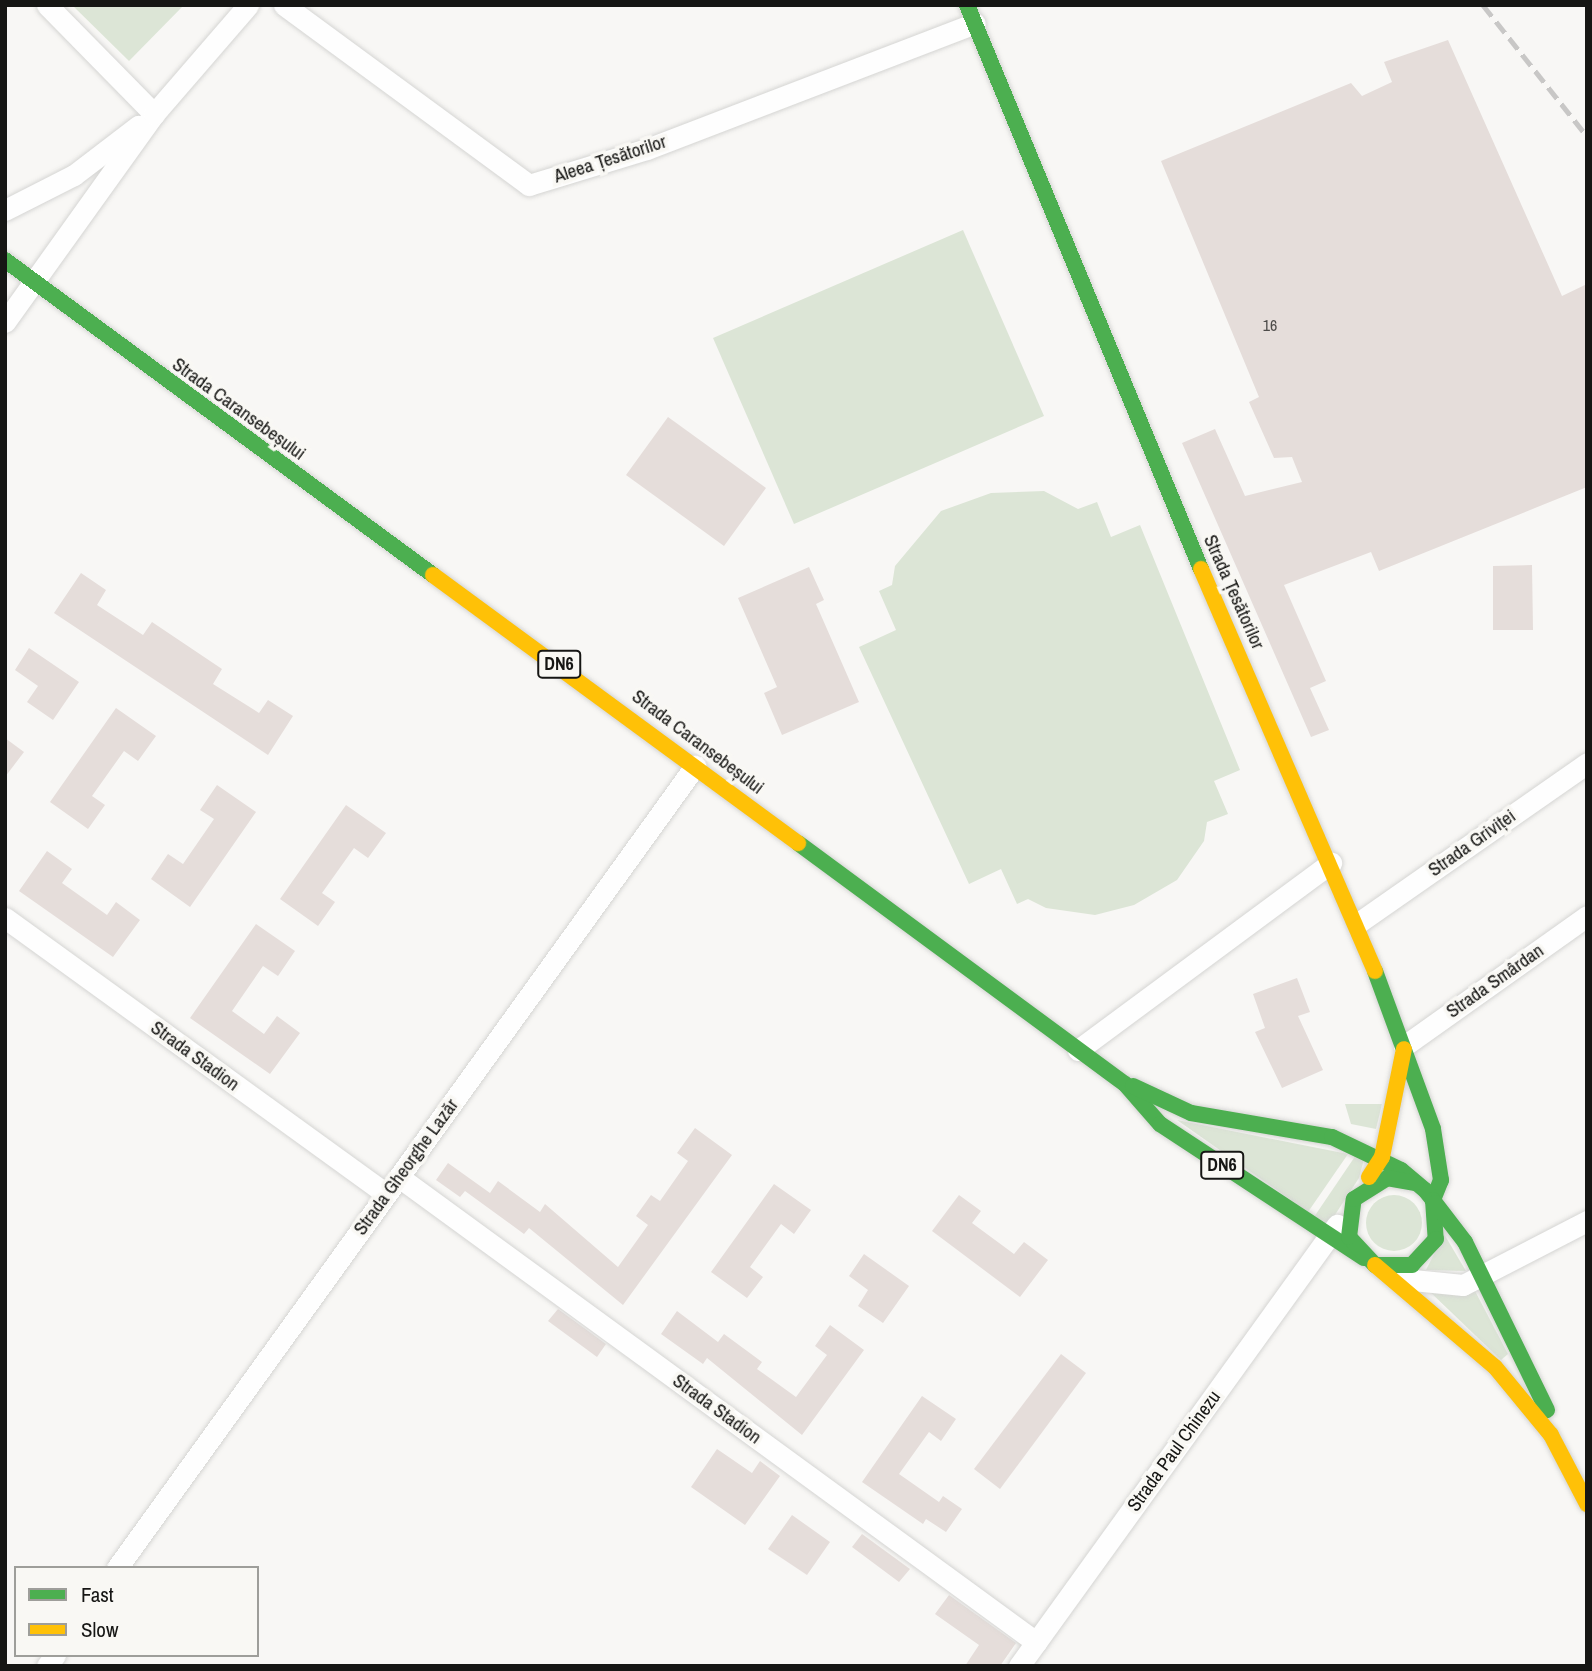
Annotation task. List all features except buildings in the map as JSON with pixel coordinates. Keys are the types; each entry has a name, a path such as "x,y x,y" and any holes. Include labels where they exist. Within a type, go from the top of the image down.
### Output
{"main road":[{"name":"Strada Țesătorilor","path":"971,14 1149,452 1358,923 1404,1046 1441,1160 1434,1202"},
{"name":"Strada Caransebeșului","path":"5,260 1125,1084 1160,1124 1376,1264 1481,1353 1551,1436"},
{"path":"1357,1195 1387,1178 1416,1183 1434,1202 1439,1227 1431,1250 1412,1265 1376,1264 1347,1224 1357,1195 1382,1157 1404,1046"},
{"name":"DN6","path":"1125,1084 1191,1113 1332,1137 1382,1157 1416,1183"},
{"name":"DN6","path":"1434,1202 1484,1278 1547,1409 1551,1436 1587,1504"}],"street":[{"path":"47,5 154,114"},
{"path":"5,323 154,114 248,5"},
{"name":"Aleea Țesătorilor","path":"284,5 529,185 647,149 971,14"},
{"path":"5,211 74,175 154,114"},
{"name":"Strada Griviței","path":"1358,923 1587,763"},
{"name":"Strada Gheorghe Lazăr","path":"118,1566 695,766"},
{"path":"1077,1050 1331,863"},
{"name":"Strada Smârdan","path":"1404,1046 1587,916"},
{"name":"Strada Stadion","path":"5,918 392,1185 1036,1642"},
{"name":"Strada Paul Chinezu","path":"1019,1666 1357,1195"},
{"path":"1376,1264 1440,1284 1484,1278 1587,1221"}],"green space":[{"path":"72,5 184,5 129,61"},
{"path":"963,230 1044,416 794,524 713,338"},
{"path":"1044,491 1078,509 1097,502 1111,537 1140,525 1240,770 1214,781 1228,814 1207,822 1204,841 1177,880 1134,905 1095,915 1046,908 1028,899 1017,904 1001,869 969,884 859,647 896,630 879,591 892,585 895,566 941,511 991,493"},
{"path":"1345,1104 1382,1104 1376,1129 1351,1124"},
{"path":"1177,1120 1348,1154 1308,1212"},
{"path":"1356,1155 1364,1159 1359,1178 1329,1224 1314,1217"},
{"path":"1388,1195 1400,1195 1414,1203 1422,1217 1420,1234 1414,1243 1400,1251 1388,1251 1371,1239 1366,1229 1366,1217 1378,1200"},
{"path":"1444,1234 1466,1271 1426,1270"},
{"path":"1426,1288 1474,1289 1508,1354 1501,1360"}],"railway":[{"path":"1483,5 1587,136"}],"traffic: fast":[{"path":"967,5 1201,569"},
{"path":"5,260 433,575"},
{"path":"798,843 1125,1084 1160,1124 1364,1258"},
{"path":"1375,971 1433,1129 1441,1180 1433,1200"},
{"path":"1133,1086 1191,1113 1332,1137 1401,1170 1425,1190 1433,1200 1436,1239 1412,1265 1375,1265 1349,1237 1354,1199 1387,1178 1416,1183"},
{"path":"1435,1203 1465,1242 1547,1410"}],"traffic: slow":[{"path":"1201,569 1375,971"},
{"path":"433,575 798,843"},
{"path":"1369,1177 1382,1157 1404,1049"},
{"path":"1375,1265 1495,1367 1551,1435 1587,1504"}]}
